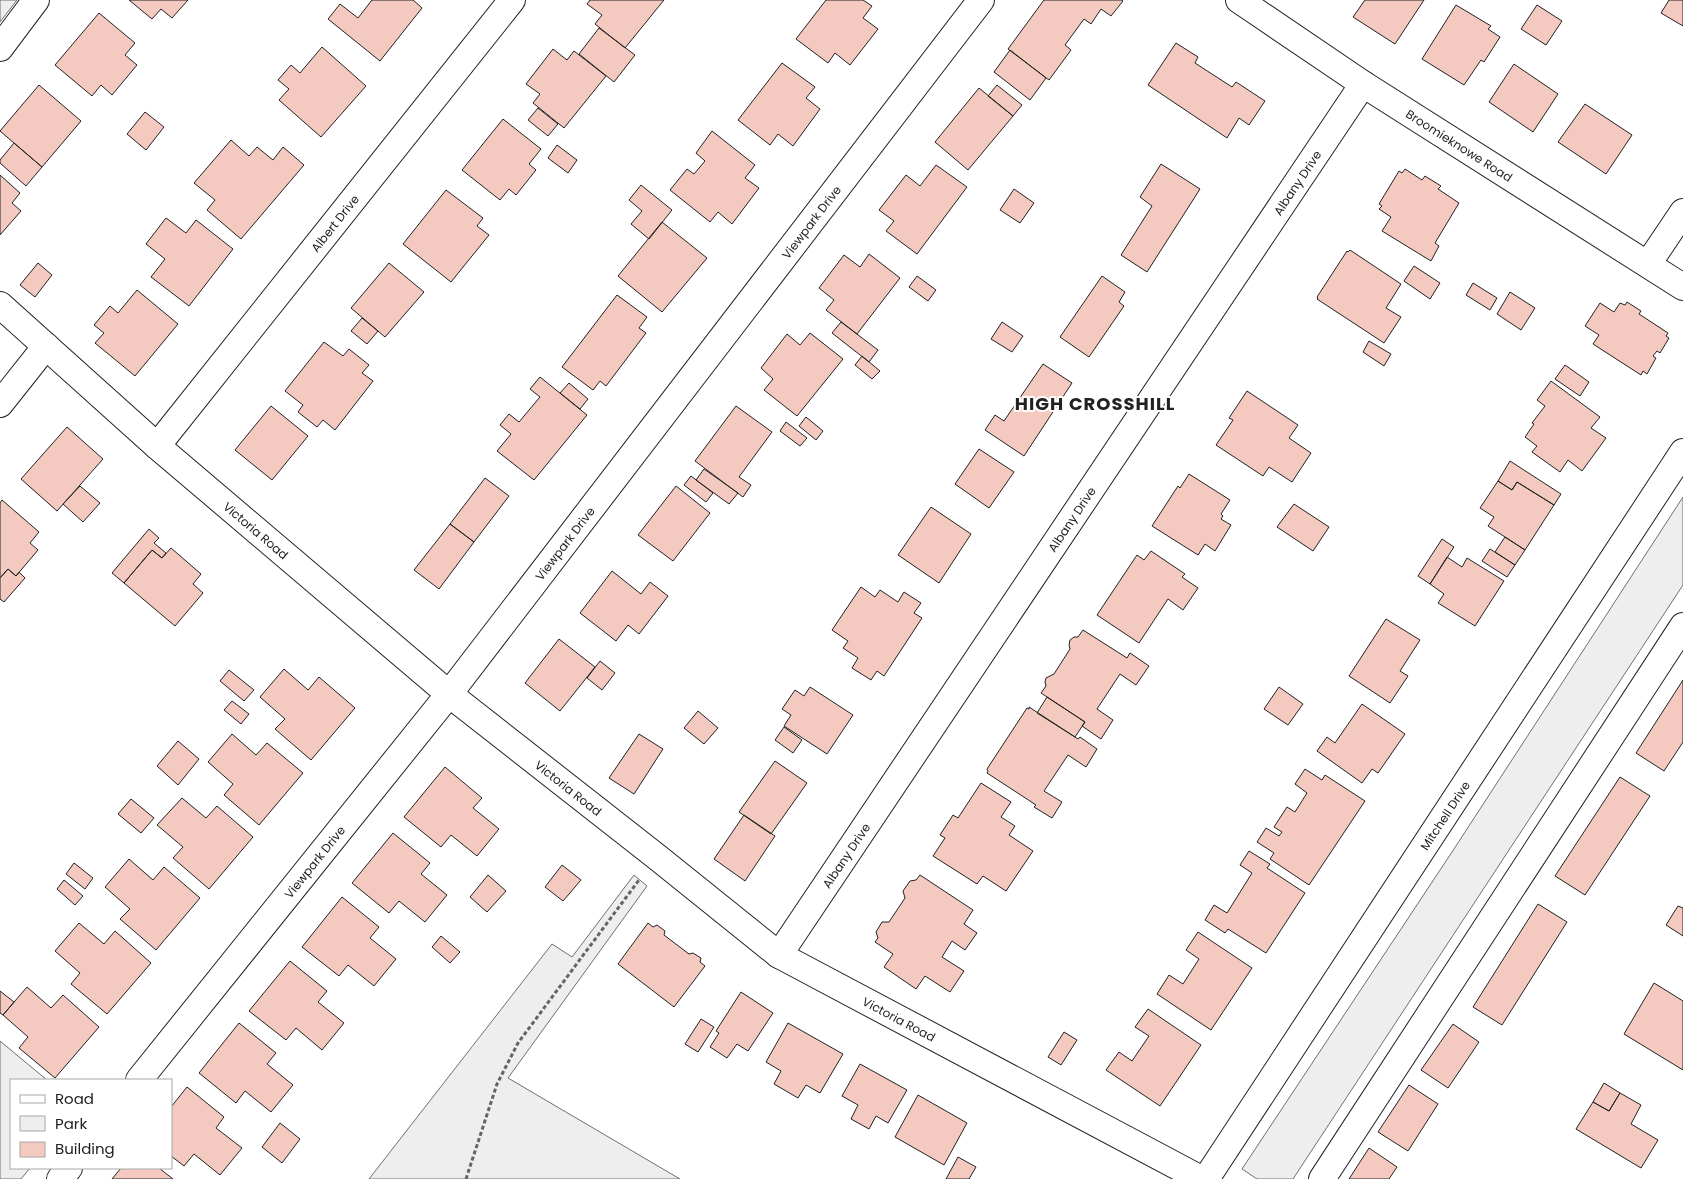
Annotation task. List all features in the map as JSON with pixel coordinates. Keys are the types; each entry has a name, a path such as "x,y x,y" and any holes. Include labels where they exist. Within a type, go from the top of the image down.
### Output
{"street":[{"path":"0,48 36,0"},
{"name":"Albert Drive","path":"158,446 512,0"},
{"name":"Viewpark Drive","path":"140,1079 449,694 981,0"},
{"name":"Broomieknowe Road","path":"1239,0 1363,84 1683,287"},
{"name":"Albany Drive","path":"779,955 1363,84"},
{"path":"1648,264 1683,212"},
{"name":"Victoria Road","path":"0,304 158,446 449,694 657,856 779,955 1202,1179"},
{"path":"0,404 46,346"},
{"name":"Mitchell Drive","path":"1206,1179 1683,452"},
{"path":"1322,1179 1683,626"},
{"path":"60,1179 68,1169"}],"path":[{"path":"466,1179 497,1084 518,1043 657,856"}],"green space":[{"path":"0,0 17,0 0,22"},
{"path":"1683,497 1683,585 1293,1179 1257,1179 1242,1169 1454,849"},
{"path":"634,875 647,886 508,1078 680,1179 369,1179 552,944 572,957"},
{"path":"0,1041 46,1079 10,1079 10,1169 29,1169 21,1179 0,1179"}],"building":[{"path":"129,0 188,0 172,18 161,9 152,19"},
{"path":"372,0 413,0 422,8 380,61 328,19 340,4 358,18"},
{"path":"590,0 664,0 625,48 595,24 602,15 587,4"},
{"path":"826,0 863,0 872,6 863,18 878,29 850,65 835,53 828,63 796,39"},
{"path":"1044,0 1123,1 1111,16 1101,9 1091,24 1084,19 1065,45 1071,50 1049,80 1008,49"},
{"path":"1365,0 1424,0 1395,44 1353,17"},
{"path":"1669,0 1683,0 1683,26 1661,13"},
{"path":"1456,5 1491,26 1488,29 1500,37 1484,62 1481,60 1464,85 1422,59"},
{"path":"1537,5 1562,21 1546,45 1521,29"},
{"path":"99,13 135,43 125,55 137,65 112,95 101,85 92,96 55,65"},
{"path":"599,28 635,55 614,82 579,54"},
{"path":"1176,43 1198,57 1195,63 1232,87 1236,82 1265,101 1249,125 1239,118 1227,138 1148,85"},
{"path":"322,47 366,86 321,137 279,100 289,89 278,80 291,65 300,73"},
{"path":"553,49 567,60 574,51 606,76 564,128 533,103 540,94 526,84"},
{"path":"1010,50 1046,78 1030,100 994,72"},
{"path":"782,63 815,87 806,98 820,109 793,146 778,134 770,145 738,120"},
{"path":"1514,64 1558,94 1533,132 1489,102"},
{"path":"39,85 81,121 42,167 0,131"},
{"path":"997,85 1022,105 1013,116 988,96"},
{"path":"979,88 1013,116 968,170 935,142"},
{"path":"1585,104 1632,135 1606,174 1558,142"},
{"path":"538,108 558,124 548,136 528,120"},
{"path":"145,112 164,127 146,150 127,134"},
{"path":"503,119 541,149 529,164 536,170 516,195 509,189 500,200 462,170"},
{"path":"712,131 755,165 745,178 759,188 732,224 718,212 710,222 670,190 687,169 694,174 705,161 696,153"},
{"path":"231,140 249,156 257,147 273,160 283,147 304,165 241,239 207,210 215,200 194,183"},
{"path":"14,143 42,167 26,186 0,163 0,160"},
{"path":"557,145 577,160 568,173 548,158"},
{"path":"1161,164 1200,189 1147,272 1121,255 1152,206 1140,197"},
{"path":"936,165 967,187 917,254 886,231 894,221 879,210 906,175 920,186"},
{"path":"1405,169 1422,180 1425,176 1441,186 1438,189 1459,203 1435,243 1439,246 1431,261 1382,231 1391,217 1379,209 1382,206 1379,204 1399,171 1402,173"},
{"path":"0,175 20,193 12,203 21,211 0,235"},
{"path":"641,185 672,210 649,239 631,224 642,211 629,200"},
{"path":"1014,189 1034,203 1020,223 1000,210"},
{"path":"446,190 483,218 477,226 489,235 451,282 403,244"},
{"path":"166,218 186,233 196,220 233,249 189,306 151,277 165,259 146,244"},
{"path":"662,222 707,258 662,312 618,276"},
{"path":"1350,250 1401,284 1386,308 1401,317 1384,343 1317,299 1347,251"},
{"path":"869,254 900,278 857,334 826,310 834,300 819,288 844,255 860,267"},
{"path":"38,263 52,275 35,297 20,285"},
{"path":"389,263 424,292 385,337 351,308"},
{"path":"1414,266 1440,283 1430,299 1404,281"},
{"path":"917,276 936,290 928,301 909,287"},
{"path":"1102,276 1125,292 1119,302 1124,306 1089,357 1060,337"},
{"path":"1473,283 1497,298 1490,310 1466,295"},
{"path":"137,290 178,324 135,376 95,343 104,333 94,325 110,306 118,313"},
{"path":"1510,292 1535,308 1521,330 1497,314"},
{"path":"617,295 647,317 639,328 646,333 606,386 600,381 593,390 562,367"},
{"path":"1627,302 1641,311 1639,314 1668,333 1666,336 1669,338 1660,353 1657,351 1653,356 1656,358 1647,374 1643,371 1641,375 1593,344 1599,335 1585,326 1600,303 1614,312 1620,303 1625,305"},
{"path":"362,318 378,331 367,344 351,331"},
{"path":"841,322 878,350 869,362 832,333"},
{"path":"1002,322 1023,336 1012,352 991,339"},
{"path":"810,333 843,359 797,416 764,390 773,379 761,368 787,334 800,345"},
{"path":"1369,341 1391,354 1384,366 1363,352"},
{"path":"324,342 343,356 349,349 369,365 362,373 373,381 335,430 323,420 317,427 298,412 303,405 285,391"},
{"path":"862,356 880,371 872,379 855,365"},
{"path":"1043,364 1072,383 1024,456 985,430 995,415 1004,421"},
{"path":"1565,365 1589,382 1580,396 1555,379"},
{"path":"540,377 587,415 534,480 497,451 511,434 500,425 509,414 519,422 540,397 530,389"},
{"path":"1551,381 1600,417 1591,428 1606,438 1582,471 1568,460 1560,472 1532,452 1537,446 1525,437 1534,424 1532,423 1545,406 1537,400"},
{"path":"569,383 588,399 580,409 560,393"},
{"path":"1247,391 1298,425 1289,438 1311,453 1292,482 1269,467 1263,476 1216,445 1233,420 1229,418"},
{"path":"271,406 308,436 272,480 235,450"},
{"path":"736,406 772,432 739,477 751,485 743,497 695,461"},
{"path":"806,417 823,431 816,440 799,426"},
{"path":"786,422 807,438 800,446 780,431"},
{"path":"67,427 103,459 57,511 21,479"},
{"path":"979,449 1014,472 989,508 955,484"},
{"path":"1510,461 1561,494 1554,505 1517,482 1512,490 1498,481"},
{"path":"704,469 738,493 729,504 696,480"},
{"path":"1189,474 1230,500 1221,514 1223,516 1221,519 1231,525 1215,551 1205,544 1198,555 1152,526 1178,486 1180,488"},
{"path":"691,476 713,493 706,502 684,485"},
{"path":"485,478 509,496 474,542 450,524"},
{"path":"1498,481 1512,490 1517,482 1554,505 1525,550 1488,526 1494,517 1480,508"},
{"path":"80,486 100,503 83,522 63,504"},
{"path":"676,486 710,513 673,561 638,535"},
{"path":"2,500 39,532 30,543 38,550 16,576 8,569 0,578 0,503"},
{"path":"1294,504 1329,527 1313,551 1277,527"},
{"path":"931,507 971,534 939,583 898,555"},
{"path":"450,524 474,542 439,589 414,570"},
{"path":"149,529 159,538 154,543 166,553 162,558 152,550 124,583 112,573"},
{"path":"1505,537 1525,550 1515,565 1495,552"},
{"path":"1442,539 1454,547 1430,584 1418,576"},
{"path":"171,548 201,574 193,584 203,593 175,626 124,583 152,550 162,558"},
{"path":"1490,549 1515,565 1507,577 1482,561"},
{"path":"1151,551 1185,574 1182,577 1198,588 1183,610 1168,599 1139,643 1097,615 1137,555 1144,560"},
{"path":"1447,557 1462,567 1467,558 1504,581 1475,626 1438,603 1444,594 1430,584"},
{"path":"8,569 16,576 19,572 25,578 4,602 0,599 0,578"},
{"path":"612,571 641,594 650,582 668,596 639,634 628,625 616,641 580,613"},
{"path":"861,587 875,597 880,590 898,602 904,592 921,603 914,613 922,618 884,676 877,671 871,680 852,668 858,658 843,648 848,641 832,630"},
{"path":"1386,619 1420,640 1400,671 1408,676 1390,703 1349,676"},
{"path":"1083,630 1127,658 1130,653 1149,666 1136,685 1120,674 1097,709 1113,720 1101,739 1082,726 1085,722 1041,693 1046,686 1046,678 1054,674 1070,649 1070,640 1078,637"},
{"path":"559,639 595,667 560,711 525,683"},
{"path":"600,661 615,673 602,690 587,678"},
{"path":"284,669 308,690 319,677 355,708 311,760 275,729 285,719 260,697"},
{"path":"229,670 254,690 244,701 220,681"},
{"path":"1683,680 1683,742 1664,771 1636,753"},
{"path":"810,687 853,715 827,754 784,726 791,715 782,709 795,690 804,696"},
{"path":"1279,687 1303,704 1288,725 1264,709"},
{"path":"1047,697 1085,722 1075,737 1037,713"},
{"path":"232,701 249,714 241,724 224,710"},
{"path":"1362,704 1405,734 1378,773 1372,769 1362,783 1317,751 1327,737 1335,743"},
{"path":"1029,707 1097,749 1086,767 1068,755 1044,791 1062,802 1052,818 1034,807 1036,805 987,773 987,769"},
{"path":"698,711 718,728 704,744 684,728"},
{"path":"784,727 802,740 793,753 775,740"},
{"path":"232,734 256,755 267,743 303,773 259,825 224,795 233,784 208,762"},
{"path":"639,734 663,749 634,794 609,778"},
{"path":"178,741 199,759 178,785 157,766"},
{"path":"775,761 807,783 771,834 739,812"},
{"path":"445,767 482,798 473,808 499,829 477,856 451,835 441,847 404,817"},
{"path":"1305,769 1322,780 1325,775 1365,801 1309,885 1270,859 1274,853 1257,842 1266,828 1279,836 1282,832 1274,827 1287,807 1295,812 1307,793 1295,784"},
{"path":"1620,777 1650,796 1585,895 1555,876"},
{"path":"981,783 1011,802 1001,817 1015,826 1009,835 1033,851 1006,891 983,876 977,884 933,856 945,838 940,835 953,815 958,818"},
{"path":"182,798 206,818 217,806 253,837 209,889 173,858 183,847 157,825"},
{"path":"131,799 154,818 141,833 118,814"},
{"path":"744,815 775,836 745,881 714,859"},
{"path":"393,833 430,863 421,874 447,895 425,922 399,901 389,913 352,883"},
{"path":"1249,851 1270,864 1267,868 1305,893 1266,953 1228,929 1225,933 1205,920 1214,905 1227,913 1252,873 1240,865"},
{"path":"129,859 153,880 164,867 200,898 156,950 120,919 130,909 105,887"},
{"path":"74,863 93,878 85,889 66,874"},
{"path":"562,865 581,880 563,901 545,887"},
{"path":"488,875 506,891 487,912 470,897"},
{"path":"920,875 973,910 964,924 977,933 965,950 952,941 942,957 964,971 950,992 925,976 916,989 884,967 893,954 875,942 878,938 876,932 882,922 889,922 905,898 903,891 910,881 916,880"},
{"path":"64,880 83,896 75,905 57,889"},
{"path":"342,897 379,927 370,938 396,959 374,986 348,965 339,976 302,947"},
{"path":"1538,904 1567,922 1502,1025 1473,1007"},
{"path":"1678,906 1683,908 1683,936 1666,925"},
{"path":"79,923 104,944 115,931 151,963 107,1014 71,984 80,973 55,951"},
{"path":"648,923 653,927 657,925 665,931 664,935 689,954 693,953 701,958 700,962 705,966 674,1007 618,964"},
{"path":"1198,932 1252,968 1211,1030 1157,994 1169,975 1183,984 1199,959 1186,950"},
{"path":"441,936 460,952 450,963 432,947"},
{"path":"290,961 327,991 318,1002 344,1023 322,1050 296,1028 286,1040 249,1011"},
{"path":"1654,983 1683,1001 1683,1070 1624,1034"},
{"path":"27,987 51,1008 63,995 99,1027 55,1078 19,1048 28,1037 3,1015"},
{"path":"0,991 14,1002 3,1015 0,1013"},
{"path":"741,992 773,1013 748,1051 737,1044 727,1058 710,1047 719,1033 716,1031"},
{"path":"1148,1009 1201,1045 1160,1106 1106,1070 1119,1052 1132,1061 1149,1036 1135,1027"},
{"path":"701,1019 714,1027 698,1052 685,1044"},
{"path":"239,1023 276,1053 267,1064 293,1085 271,1112 245,1091 236,1103 199,1073"},
{"path":"788,1023 843,1054 820,1093 806,1085 798,1098 774,1084 781,1071 766,1062"},
{"path":"1453,1024 1479,1042 1448,1088 1421,1070"},
{"path":"1064,1032 1077,1040 1061,1065 1048,1057"},
{"path":"860,1064 907,1090 888,1123 876,1116 869,1129 851,1119 858,1105 842,1096"},
{"path":"1604,1083 1620,1093 1609,1111 1593,1102"},
{"path":"1409,1085 1438,1104 1408,1151 1378,1132"},
{"path":"187,1087 224,1117 216,1128 242,1148 220,1175 194,1154 184,1166 172,1157 172,1106"},
{"path":"1620,1093 1641,1105 1631,1124 1658,1140 1641,1168 1576,1129 1593,1102 1609,1111"},
{"path":"918,1095 967,1123 944,1165 895,1137"},
{"path":"280,1123 300,1139 282,1163 262,1147"},
{"path":"1369,1148 1397,1167 1389,1179 1349,1179"},
{"path":"958,1157 976,1167 969,1179 946,1179"},
{"path":"120,1169 160,1169 173,1179 112,1179"}],"district":[{"name":"HIGH CROSSHILL","path":"1095,403"}]}
